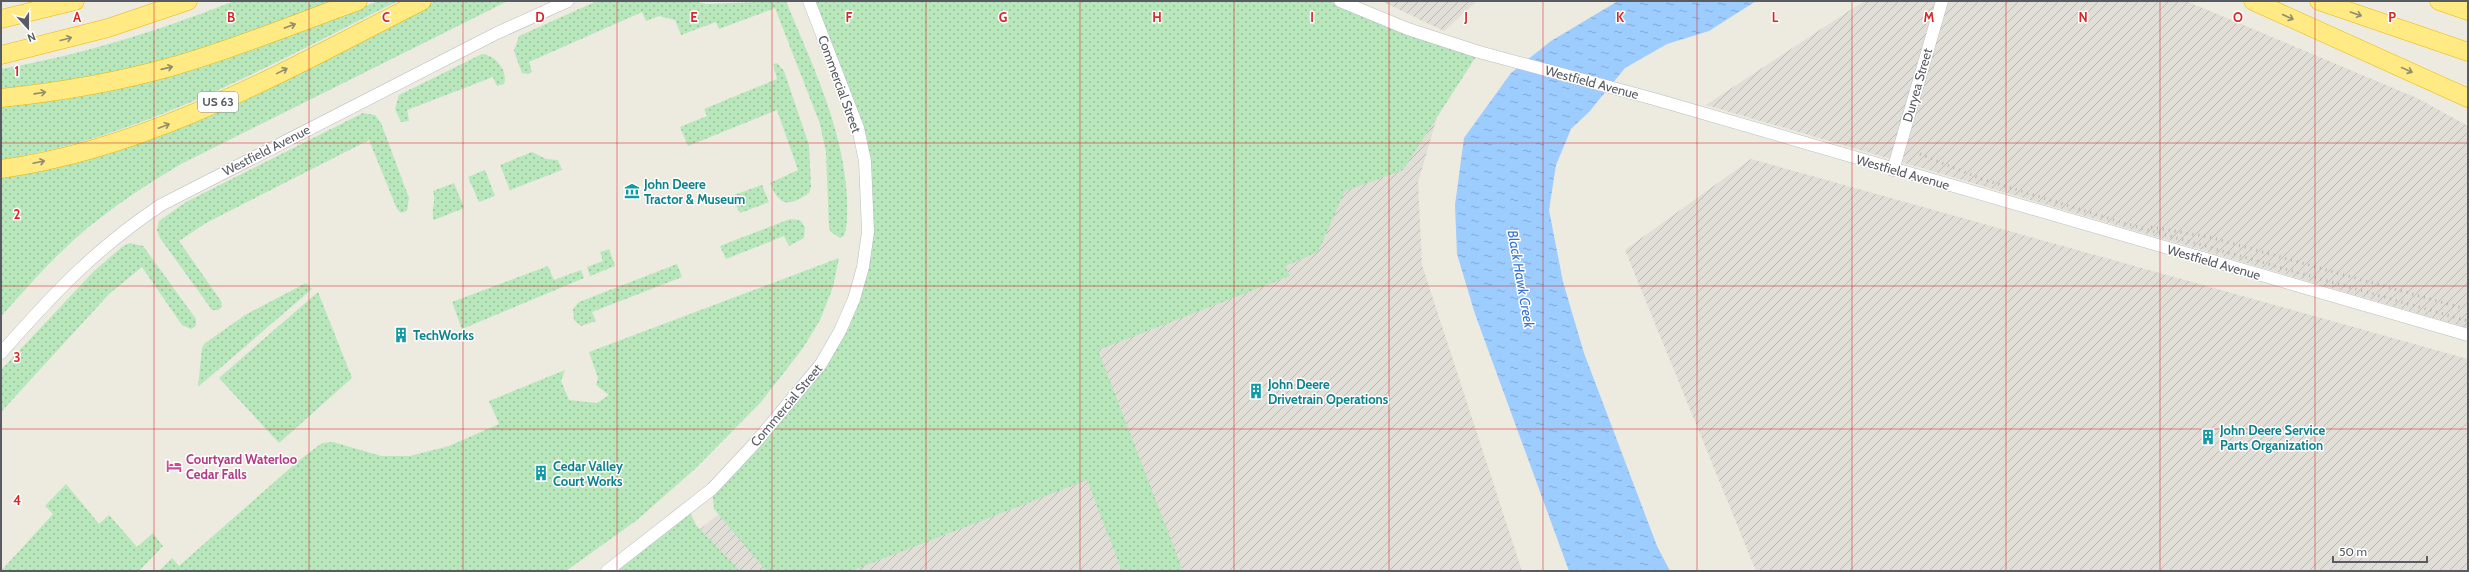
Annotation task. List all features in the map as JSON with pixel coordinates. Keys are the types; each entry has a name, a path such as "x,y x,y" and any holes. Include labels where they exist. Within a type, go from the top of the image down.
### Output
{"highway":[{"path":"1,19 75,1"},
{"path":"1,55 108,28 188,1"},
{"path":"1,98 67,90 173,66 227,50 358,1"},
{"name":"US 63","path":"1,169 99,147 169,124 247,88 422,1"},
{"path":"2252,1 2468,98"},
{"path":"2319,1 2468,52"},
{"path":"2439,1 2468,11"}],"street":[{"name":"Westfield Avenue","path":"1,353 80,268 122,232 161,205 497,33 568,1"},
{"name":"Commercial Street","path":"607,571 712,489 756,442 821,364 840,331 854,299 863,267 868,232 865,161 858,128 809,1"},
{"name":"Westfield Avenue","path":"1340,1 1408,29 1480,52 1654,99 1893,170 2468,335"},
{"name":"Duryea Street","path":"1893,170 1942,1"}],"shaded area":[{"path":"1381,1 1477,1 1444,31"},
{"path":"1864,1 2186,1 2417,98 2468,126 2468,328 1706,105"},
{"path":"1453,63 1418,182 1422,265 1522,571 648,571 780,465"},
{"path":"1751,159 2468,359 2468,571 1756,571 1625,250"}],"green space":[{"path":"234,1 336,1 239,37 164,61 88,77 1,90 1,69 61,57 119,41"},
{"path":"378,1 398,1 254,74 206,96 107,134 55,149 1,160 1,106 340,16"},
{"path":"436,1 508,1 181,164 133,194 88,228 45,268 1,316 1,176 78,159"},
{"path":"597,1 692,1 707,4 786,1 816,73 833,122 840,148 845,173 847,199 847,223 844,236 840,238 831,232 829,228 826,152 820,124 775,8 719,29 716,22 681,35 675,20 659,16 646,21 642,12 529,62 532,72 528,74 522,73 514,51 519,36"},
{"path":"809,1 1340,1 1479,52 1403,170 1345,191 1318,252 1285,266 1290,276 1098,350 1183,571 1122,571 1087,480 851,571 766,571 714,509 712,489 821,364 863,267 865,161"},
{"path":"482,54 491,57 499,64 504,74 504,84 497,86 493,77 407,110 409,121 401,122 395,109 399,95"},
{"path":"777,63 784,71 809,145 811,187 809,193 802,198 790,202 785,202 777,197 770,183 798,170 777,110 688,146 680,127 707,116 704,109 777,79 773,64"},
{"path":"363,113 375,115 381,123 409,198 407,211 401,213 397,209 369,140 206,223 179,241 221,301 222,307 218,310 212,310 160,238 157,230 159,221 186,202"},
{"path":"532,152 546,159 558,160 562,170 510,190 500,165"},
{"path":"485,170 495,196 479,202 468,177"},
{"path":"454,183 464,208 434,220 433,191"},
{"path":"762,185 769,202 740,213 731,196"},
{"path":"790,219 800,220 805,227 804,238 789,246 784,236 726,259 720,246"},
{"path":"130,243 143,246 196,319 196,326 191,329 182,325 142,267 109,294 1,412 1,370 94,271 123,246"},
{"path":"609,249 615,266 590,276 587,267 603,261 600,252"},
{"path":"839,258 833,287 820,320 803,348 761,402 696,468 637,520 566,571 159,571 172,558 179,566 297,462 322,443 333,442 381,456 410,456 449,446 499,424 489,401 565,370 561,381 569,400 597,403 609,395 596,385 598,378 589,352"},
{"path":"677,264 682,277 592,312 596,321 581,326 574,320 573,309 579,302"},
{"path":"548,266 554,280 581,270 584,278 462,329 452,302"},
{"path":"306,283 312,289 198,387 202,348 204,344 245,315"},
{"path":"318,292 352,378 279,443 219,378"},
{"path":"66,484 99,524 109,515 137,547 153,533 163,546 139,571 1,571 53,514 45,506"},
{"path":"688,508 696,525 740,571 607,571"}],"water":[{"name":"Black Hawk Creek","path":"1618,1 1756,1 1709,31 1667,44 1625,68 1589,112 1571,129 1556,165 1549,210 1563,282 1584,353 1657,546 1670,571 1569,571 1475,314 1457,254 1455,205 1464,138 1511,73 1551,41"}],"railway":[{"path":"1920,154 1979,178 2124,223 2468,321"},
{"path":"2151,227 2209,237 2462,308"}],"place":[{"name":"John Deere Tractor & Museum","path":"632,191"},
{"name":"TechWorks","path":"401,335"},
{"name":"John Deere Drivetrain Operations","path":"1256,391"},
{"name":"John Deere Service Parts Organization","path":"2208,437"},
{"name":"Courtyard Waterloo Cedar Falls","path":"174,466"},
{"name":"Cedar Valley Court Works","path":"541,473"}]}
